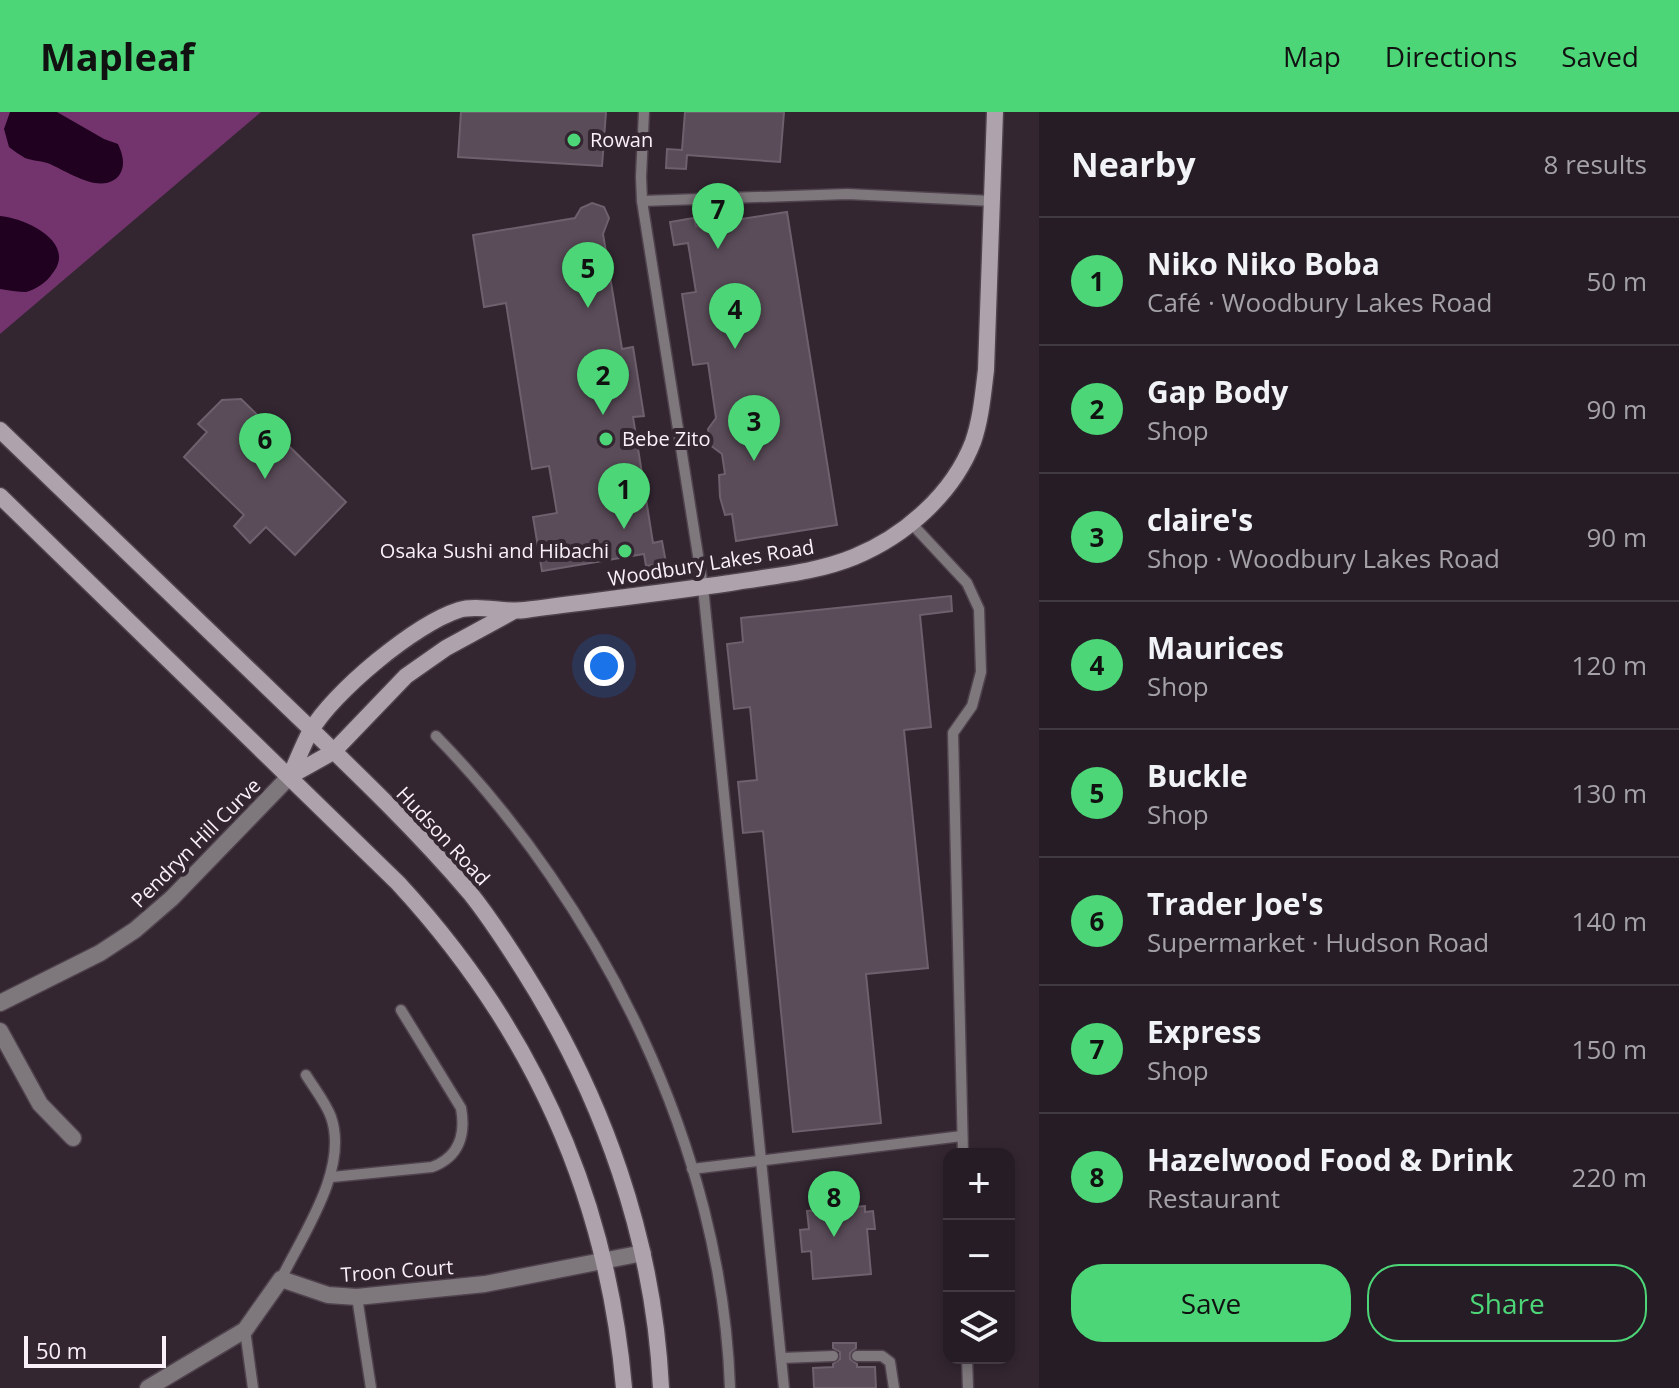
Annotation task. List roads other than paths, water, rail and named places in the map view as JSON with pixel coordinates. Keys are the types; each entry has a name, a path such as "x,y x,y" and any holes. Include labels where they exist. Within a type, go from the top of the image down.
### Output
{"street":[{"name":"Woodbury Lakes Road","path":"290,776 311,730 389,649 426,625 461,609 514,611 703,587 828,565 853,558 885,543 935,501 959,470 976,430 982,406 986,370 995,112"},
{"name":"Hudson Road","path":"0,430 311,730 431,849 472,896 540,996 591,1096 629,1197 643,1253 656,1328 661,1388"},
{"path":"0,496 290,776 438,926 503,1016 559,1123 591,1209 618,1330 624,1388"},
{"path":"290,776 333,752 406,676 446,648 514,611"},
{"name":"Pendryn Hill Curve","path":"0,1003 100,953 135,930 172,898 290,776"},
{"path":"0,1031 40,1104 73,1138"},
{"name":"Troon Court","path":"281,1279 328,1295 357,1297 485,1284 643,1253"},
{"path":"148,1388 245,1330 281,1279"}],"lane":[{"path":"644,112 642,201 703,587 784,1388"},
{"path":"642,201 847,194 992,201"},
{"path":"911,523 967,583 979,609 981,672 972,706 953,733 963,1148"},
{"path":"436,736 502,808 538,856 603,959 654,1066 692,1169 716,1272 725,1324 730,1388"},
{"path":"332,1177 432,1167 444,1163 458,1149 464,1126 461,1108 401,1010"},
{"path":"281,1279 332,1177 335,1141 331,1116 306,1075"},
{"path":"692,1169 962,1136"},
{"path":"357,1297 371,1388"},
{"path":"245,1330 253,1388"},
{"path":"782,1358 833,1356"},
{"path":"857,1356 882,1356 890,1362 894,1388"},
{"path":"967,1364 968,1388"}],"place":[{"name":"Rowan","path":"574,140"},
{"name":"Express","path":"718,249"},
{"name":"Buckle","path":"588,308"},
{"name":"Maurices","path":"735,349"},
{"name":"Gap Body","path":"603,415"},
{"name":"Bebe Zito","path":"606,439"},
{"name":"claire's","path":"754,461"},
{"name":"Trader Joe's","path":"265,479"},
{"name":"Niko Niko Boba","path":"624,529"},
{"name":"Osaka Sushi and Hibachi","path":"625,551"},
{"name":"Hazelwood Food & Drink","path":"834,1237"}]}
